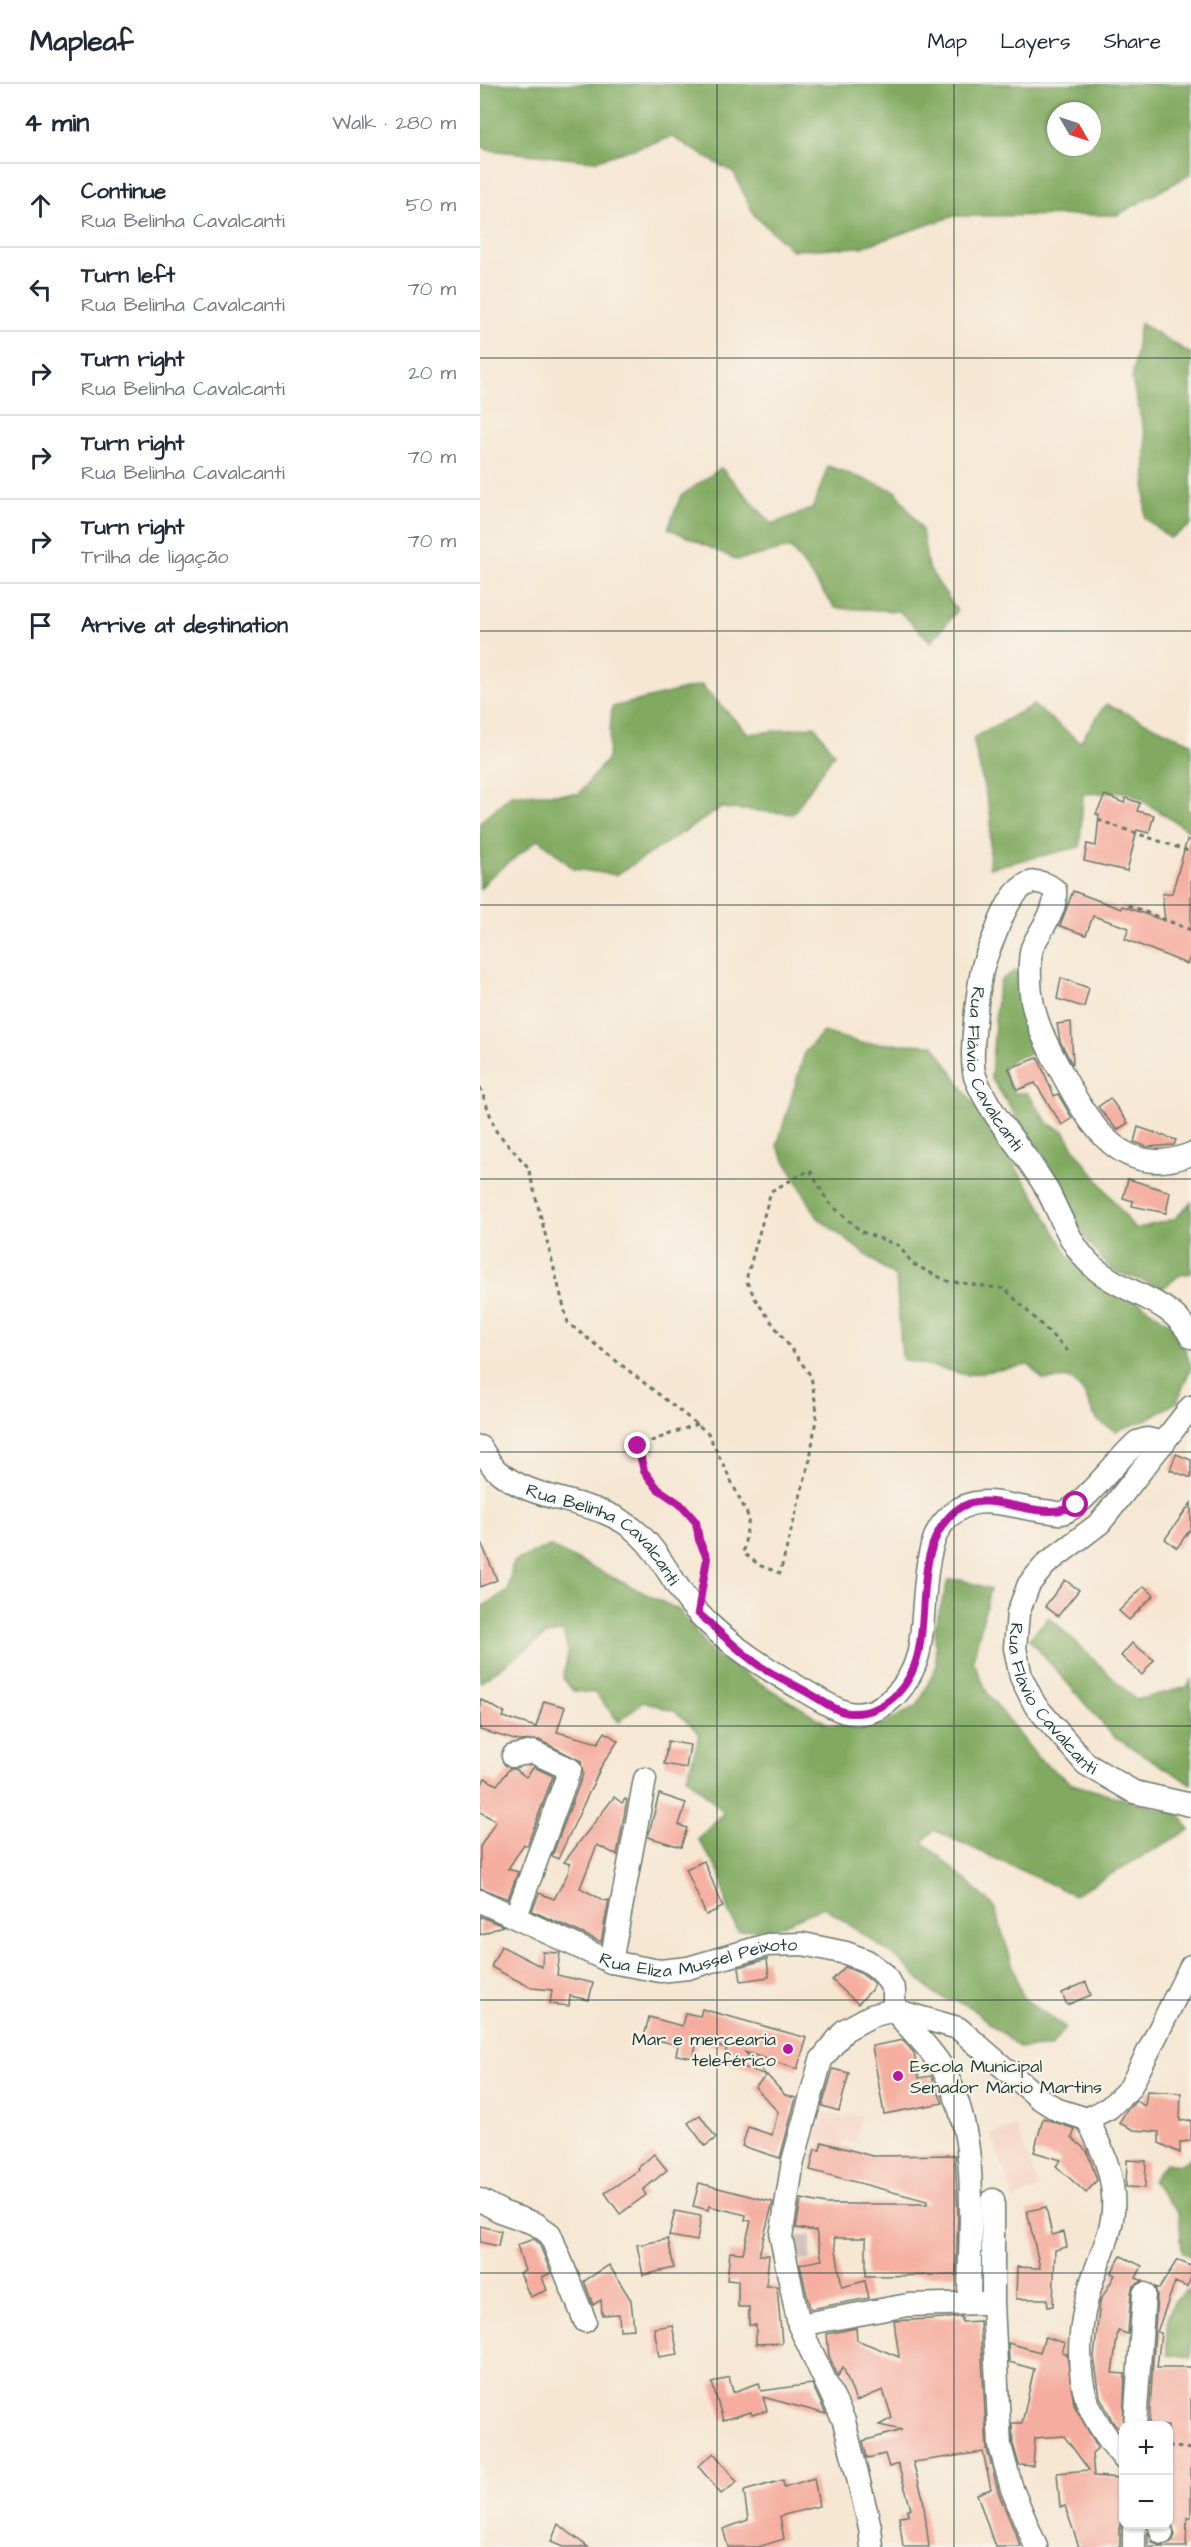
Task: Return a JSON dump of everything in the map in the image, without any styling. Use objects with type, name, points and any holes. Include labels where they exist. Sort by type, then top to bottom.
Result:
[{"type":"street","name":"Rua Flávio Cavalcanti","points":[[1191,1154],[1160,1162],[1133,1157],[1101,1137],[1084,1115],[1047,1045],[1032,1006],[1031,950],[1056,904],[1055,890],[1044,881],[1032,881],[1018,891],[1005,909],[982,970],[974,1048],[974,1077],[989,1107],[1036,1171],[1057,1207],[1077,1250],[1095,1269],[1116,1284],[1148,1297],[1174,1315],[1191,1337]]},
{"type":"street","name":"Rua Flávio Cavalcanti","points":[[1191,1407],[1100,1523],[1046,1564],[1029,1584],[1018,1613],[1015,1648],[1021,1677],[1035,1705],[1086,1764],[1134,1792],[1191,1805]]},
{"type":"street","name":"Rua Belinha Cavalcanti","points":[[480,1447],[495,1469],[529,1491],[607,1511],[628,1523],[651,1545],[665,1570],[698,1613],[760,1665],[847,1713],[877,1710],[903,1689],[918,1655],[929,1559],[942,1524],[957,1509],[983,1500],[1019,1508],[1062,1513],[1076,1505],[1137,1442],[1147,1439],[1164,1443]]},
{"type":"street","points":[[513,1756],[533,1752],[570,1769],[516,1916]]},
{"type":"street","points":[[611,1962],[645,1779]]},
{"type":"street","name":"Rua Eliza Mussel Peixoto","points":[[480,1901],[611,1962],[660,1971],[688,1968],[766,1945],[803,1944],[846,1953],[867,1960],[884,1974],[894,1990],[894,2010]]},
{"type":"street","points":[[872,2547],[870,2527],[844,2421],[799,2325],[781,2237],[794,2161],[821,2060],[845,2030],[871,2016],[894,2010],[958,2028],[1040,2098],[1058,2110],[1087,2119],[1109,2108],[1130,2088],[1191,1966]]},
{"type":"street","points":[[894,2010],[944,2071],[963,2125],[970,2167],[969,2303]]},
{"type":"street","points":[[1087,2119],[1107,2156],[1113,2194],[1112,2219],[1090,2287],[1081,2335],[1080,2364],[1088,2402],[1104,2433],[1119,2452]]},
{"type":"street","points":[[480,2200],[502,2212],[536,2224],[550,2234],[585,2321]]},
{"type":"street","points":[[993,2200],[993,2303],[1000,2446],[1012,2489],[1036,2547]]},
{"type":"street","points":[[1135,2421],[1144,2294]]},
{"type":"street","points":[[799,2325],[908,2305],[993,2303]]},
{"type":"street","points":[[1134,2529],[1134,2547]]},
{"type":"path","points":[[1098,820],[1191,852]]},
{"type":"path","points":[[1128,905],[1191,930]]},
{"type":"path","points":[[480,1088],[496,1131],[528,1167],[568,1323],[708,1432],[749,1518],[743,1553],[761,1566],[780,1572],[810,1459],[817,1412],[811,1376],[757,1302],[746,1280],[771,1191],[810,1170],[828,1202],[862,1232],[898,1245],[914,1264],[947,1281],[1005,1289],[1068,1351]]},
{"type":"path","points":[[697,1424],[638,1446],[644,1471],[658,1489],[680,1504],[696,1522],[699,1540],[707,1558],[698,1613]]},
{"type":"path","points":[[1173,2447],[1191,2449]]},
{"type":"shaded area","points":[[823,2112],[844,2117],[847,2114],[861,2116],[855,2143],[844,2141],[841,2147],[816,2140]]},
{"type":"shaded area","points":[[1016,2126],[1039,2188],[1015,2200],[991,2134]]},
{"type":"shaded area","points":[[796,2235],[811,2235],[811,2260],[796,2262]]},
{"type":"green space","points":[[480,84],[1191,84],[1191,174],[1117,215],[954,216],[862,247],[792,250],[754,215],[734,173],[672,137],[594,161],[488,150],[480,145]]},
{"type":"green space","points":[[1140,323],[1191,354],[1191,525],[1170,538],[1145,518],[1146,440],[1132,380]]},
{"type":"green space","points":[[828,466],[896,491],[922,530],[928,567],[957,611],[931,642],[899,611],[835,608],[791,548],[737,560],[668,528],[681,496],[721,468],[772,524],[813,508]]},
{"type":"green space","points":[[701,685],[749,734],[815,726],[834,754],[793,814],[721,808],[616,875],[574,869],[539,839],[489,878],[480,889],[480,822],[512,794],[579,794],[608,758],[612,707]]},
{"type":"green space","points":[[1106,704],[1191,743],[1191,791],[1187,808],[1191,812],[1191,832],[1129,792],[1083,794],[1080,847],[989,868],[991,818],[973,738],[1033,705],[1080,742]]},
{"type":"green space","points":[[1016,970],[1024,984],[1038,1052],[1015,1058],[1002,1068],[1013,1093],[1027,1093],[1049,1124],[1064,1131],[1076,1151],[1135,1229],[1174,1219],[1191,1202],[1191,1273],[1180,1275],[1163,1288],[1111,1270],[1086,1239],[1048,1164],[991,1078],[997,995],[1001,980]]},
{"type":"green space","points":[[823,1032],[861,1043],[934,1045],[1034,1195],[1070,1258],[1107,1291],[1134,1299],[1179,1330],[1191,1367],[1177,1402],[1146,1420],[1116,1431],[1103,1425],[1096,1418],[1083,1392],[1070,1378],[1043,1380],[1029,1365],[967,1375],[902,1359],[896,1278],[818,1218],[777,1146],[805,1052]]},
{"type":"green space","points":[[549,1546],[679,1610],[714,1655],[829,1725],[877,1727],[917,1706],[936,1667],[935,1627],[948,1580],[962,1580],[990,1589],[973,1660],[988,1694],[1038,1758],[1072,1784],[1180,1815],[1189,1830],[1074,1895],[934,1830],[923,1842],[994,1906],[1023,1998],[1065,2027],[1051,2047],[1020,2048],[967,2005],[935,1995],[901,1961],[824,1907],[776,1928],[738,1931],[727,1909],[721,1875],[698,1839],[724,1812],[687,1777],[700,1734],[676,1712],[643,1701],[619,1722],[595,1693],[573,1691],[563,1678],[568,1652],[563,1631],[545,1636],[480,1682],[480,1608],[508,1591],[513,1562]]},
{"type":"green space","points":[[1049,1617],[1136,1700],[1187,1687],[1191,1680],[1191,1784],[1114,1737],[1029,1639]]},
{"type":"green space","points":[[1191,2157],[1191,2257],[1182,2251],[1179,2214],[1152,2181],[1165,2163],[1181,2165]]},
{"type":"green space","points":[[1191,2289],[1191,2357],[1167,2354],[1168,2316],[1176,2300]]},
{"type":"building","points":[[1105,795],[1124,803],[1126,798],[1140,803],[1137,811],[1154,815],[1149,833],[1137,830],[1127,871],[1084,861],[1087,844],[1096,846],[1099,815],[1096,814]]},
{"type":"building","points":[[1187,840],[1191,840],[1191,955],[1187,964],[1125,939],[1129,928],[1093,916],[1086,935],[1060,926],[1073,891],[1121,909],[1122,906],[1165,921],[1162,894],[1172,893]]},
{"type":"building","points":[[1061,978],[1089,988],[1084,1007],[1057,999]]},
{"type":"building","points":[[1071,1022],[1073,1064],[1060,1041],[1057,1024]]},
{"type":"building","points":[[1038,1058],[1054,1096],[1058,1094],[1072,1118],[1062,1125],[1035,1083],[1017,1090],[1009,1068]]},
{"type":"building","points":[[1110,1098],[1128,1123],[1117,1130],[1098,1107]]},
{"type":"building","points":[[1138,1127],[1176,1140],[1174,1145],[1148,1147],[1134,1142]]},
{"type":"building","points":[[1128,1179],[1170,1192],[1166,1213],[1132,1206],[1133,1201],[1123,1198]]},
{"type":"building","points":[[1176,1454],[1191,1460],[1191,1478],[1170,1470]]},
{"type":"building","points":[[1191,1503],[1191,1528],[1177,1548],[1165,1539]]},
{"type":"building","points":[[480,1540],[497,1580],[480,1587]]},
{"type":"building","points":[[1065,1580],[1079,1590],[1058,1616],[1045,1606]]},
{"type":"building","points":[[1144,1586],[1154,1595],[1129,1620],[1119,1611]]},
{"type":"building","points":[[1132,1643],[1154,1660],[1142,1675],[1121,1656]]},
{"type":"building","points":[[480,1699],[505,1713],[503,1717],[536,1727],[544,1701],[565,1707],[557,1732],[598,1743],[605,1732],[618,1741],[602,1765],[558,1859],[552,1856],[583,1774],[581,1761],[539,1740],[519,1741],[480,1730]]},
{"type":"building","points":[[668,1741],[690,1745],[686,1768],[664,1764]]},
{"type":"building","points":[[534,1767],[553,1776],[527,1846],[524,1844],[508,1869],[518,1872],[508,1899],[480,1888],[480,1847],[496,1821],[480,1812],[480,1788],[485,1778],[497,1785],[509,1769],[515,1769],[526,1777]]},
{"type":"building","points":[[659,1794],[686,1803],[679,1825],[687,1828],[681,1847],[648,1837]]},
{"type":"building","points":[[614,1797],[622,1803],[625,1799],[627,1800],[617,1855],[597,1845],[580,1888],[605,1901],[609,1900],[601,1942],[532,1911],[539,1893],[554,1899],[568,1873],[570,1864],[564,1862]]},
{"type":"building","points":[[704,1861],[723,1907],[706,1915],[686,1869]]},
{"type":"building","points":[[480,1916],[503,1926],[480,1935]]},
{"type":"building","points":[[501,1946],[542,1967],[543,1952],[560,1953],[557,1975],[593,1983],[589,2000],[570,1996],[569,2006],[550,2004],[552,1990],[532,1988],[491,1967]]},
{"type":"building","points":[[767,1959],[769,1977],[741,1981],[739,1967]]},
{"type":"building","points":[[845,1967],[860,1973],[874,1983],[872,1989],[858,2004],[832,1980]]},
{"type":"building","points":[[1086,1982],[1091,1995],[1067,2005],[1062,1993]]},
{"type":"building","points":[[702,2009],[807,2038],[797,2069],[745,2052],[766,2075],[723,2060],[727,2048],[696,2042],[694,2058],[676,2055],[678,2045],[644,2037],[649,2017],[682,2026],[685,2013],[700,2016]]},
{"type":"building","name":"Escola Municipal Senador Mário Martins","points":[[903,2040],[914,2053],[919,2078],[931,2076],[943,2103],[884,2114],[872,2046]]},
{"type":"building","points":[[833,2069],[849,2073],[839,2111],[822,2106]]},
{"type":"building","points":[[767,2075],[785,2095],[796,2098],[780,2158],[742,2146],[748,2127],[772,2135],[778,2112],[755,2087]]},
{"type":"building","points":[[1147,2091],[1181,2093],[1180,2121],[1191,2120],[1191,2141],[1180,2142],[1180,2153],[1159,2143],[1159,2132],[1134,2130],[1119,2123],[1136,2101],[1145,2106]]},
{"type":"building","points":[[700,2115],[716,2138],[705,2146],[688,2123]]},
{"type":"building","points":[[1043,2118],[1075,2129],[1072,2138],[1087,2151],[1097,2180],[1086,2193],[1056,2166],[1061,2160],[1034,2152]]},
{"type":"building","points":[[822,2142],[872,2156],[955,2155],[958,2215],[956,2275],[866,2276],[866,2238],[834,2238],[842,2287],[865,2281],[869,2298],[810,2309],[800,2264],[822,2260],[816,2231],[796,2228],[801,2199],[826,2204],[927,2204],[927,2201],[810,2170],[815,2149],[820,2150]]},
{"type":"building","points":[[654,2154],[667,2170],[643,2190],[646,2195],[620,2214],[605,2193],[639,2170],[638,2168]]},
{"type":"building","points":[[1127,2160],[1146,2161],[1145,2188],[1126,2187]]},
{"type":"building","points":[[699,2183],[773,2202],[759,2255],[769,2255],[766,2286],[777,2286],[782,2343],[756,2344],[756,2325],[749,2325],[749,2307],[738,2307],[738,2281],[727,2280],[730,2252],[743,2253],[751,2221],[745,2220],[746,2215],[709,2206],[708,2210],[693,2206]]},
{"type":"building","points":[[1046,2207],[1052,2235],[1064,2232],[1067,2247],[1055,2250],[1053,2306],[1048,2307],[1047,2299],[1016,2299],[1017,2267],[1040,2268],[1027,2211]]},
{"type":"building","points":[[675,2211],[701,2216],[697,2241],[669,2236]]},
{"type":"building","points":[[480,2226],[501,2231],[498,2246],[480,2242]]},
{"type":"building","points":[[534,2239],[539,2243],[551,2273],[542,2277],[547,2290],[530,2297],[520,2273],[525,2271],[517,2245]]},
{"type":"building","points":[[668,2239],[674,2268],[643,2275],[637,2245]]},
{"type":"building","points":[[1121,2256],[1142,2266],[1136,2278],[1143,2281],[1133,2286],[1131,2293],[1128,2334],[1118,2331],[1112,2373],[1125,2374],[1123,2421],[1119,2421],[1119,2428],[1114,2424],[1100,2397],[1094,2357],[1100,2301],[1115,2275],[1111,2273]]},
{"type":"building","points":[[1177,2260],[1191,2266],[1191,2277],[1187,2287],[1175,2282],[1157,2332],[1161,2333],[1157,2367],[1191,2367],[1191,2517],[1187,2517],[1186,2547],[1148,2547],[1148,2532],[1153,2543],[1160,2546],[1172,2542],[1175,2535],[1173,2529],[1173,2421],[1149,2421],[1157,2295],[1155,2287],[1159,2289]]},
{"type":"building","points":[[609,2265],[631,2300],[634,2329],[620,2330],[619,2314],[602,2315],[601,2300],[593,2305],[584,2281]]},
{"type":"building","points":[[962,2317],[962,2322],[980,2321],[987,2449],[999,2494],[1021,2547],[995,2547],[977,2494],[991,2489],[983,2452],[913,2462],[923,2498],[929,2547],[903,2547],[899,2516],[908,2515],[907,2510],[911,2509],[898,2464],[889,2467],[885,2454],[867,2458],[863,2441],[902,2430],[879,2425],[892,2418],[883,2390],[856,2401],[843,2367],[838,2376],[829,2356],[827,2334],[856,2328],[857,2340],[899,2357],[894,2321]]},
{"type":"building","points":[[672,2325],[678,2354],[659,2357],[654,2328]]},
{"type":"building","points":[[1045,2337],[1065,2343],[1062,2352],[1067,2354],[1074,2405],[1098,2448],[1092,2453],[1094,2476],[1119,2478],[1120,2547],[1079,2547],[1065,2506],[1060,2507],[1057,2473],[1089,2470],[1064,2436],[1035,2438],[1033,2466],[1019,2465],[1013,2444],[1012,2423],[1022,2423],[1034,2369],[1009,2362],[1008,2343],[1040,2352]]},
{"type":"building","points":[[729,2377],[733,2392],[759,2383],[761,2391],[812,2384],[826,2414],[763,2397],[767,2411],[752,2415],[751,2412],[723,2420],[712,2383]]},
{"type":"building","points":[[714,2453],[737,2482],[721,2494],[698,2466]]},
{"type":"building","points":[[814,2478],[819,2506],[780,2516],[784,2539],[758,2547],[728,2547],[723,2529],[748,2520],[744,2491],[783,2480],[784,2487]]},
{"type":"building","points":[[558,2524],[588,2547],[563,2547],[551,2542]]},
{"type":"place","name":"Mar e mercearia teleférico","points":[[788,2049]]},
{"type":"place","name":"Escola Municipal Senador Mário Martins","points":[[898,2076]]},
{"type":"route","points":[[638,1446],[644,1471],[658,1489],[680,1504],[696,1522],[699,1540],[707,1558],[698,1613],[760,1665],[847,1713],[877,1710],[903,1689],[918,1655],[929,1559],[942,1524],[957,1509],[983,1500],[1019,1508],[1062,1513],[1076,1505]]}]
